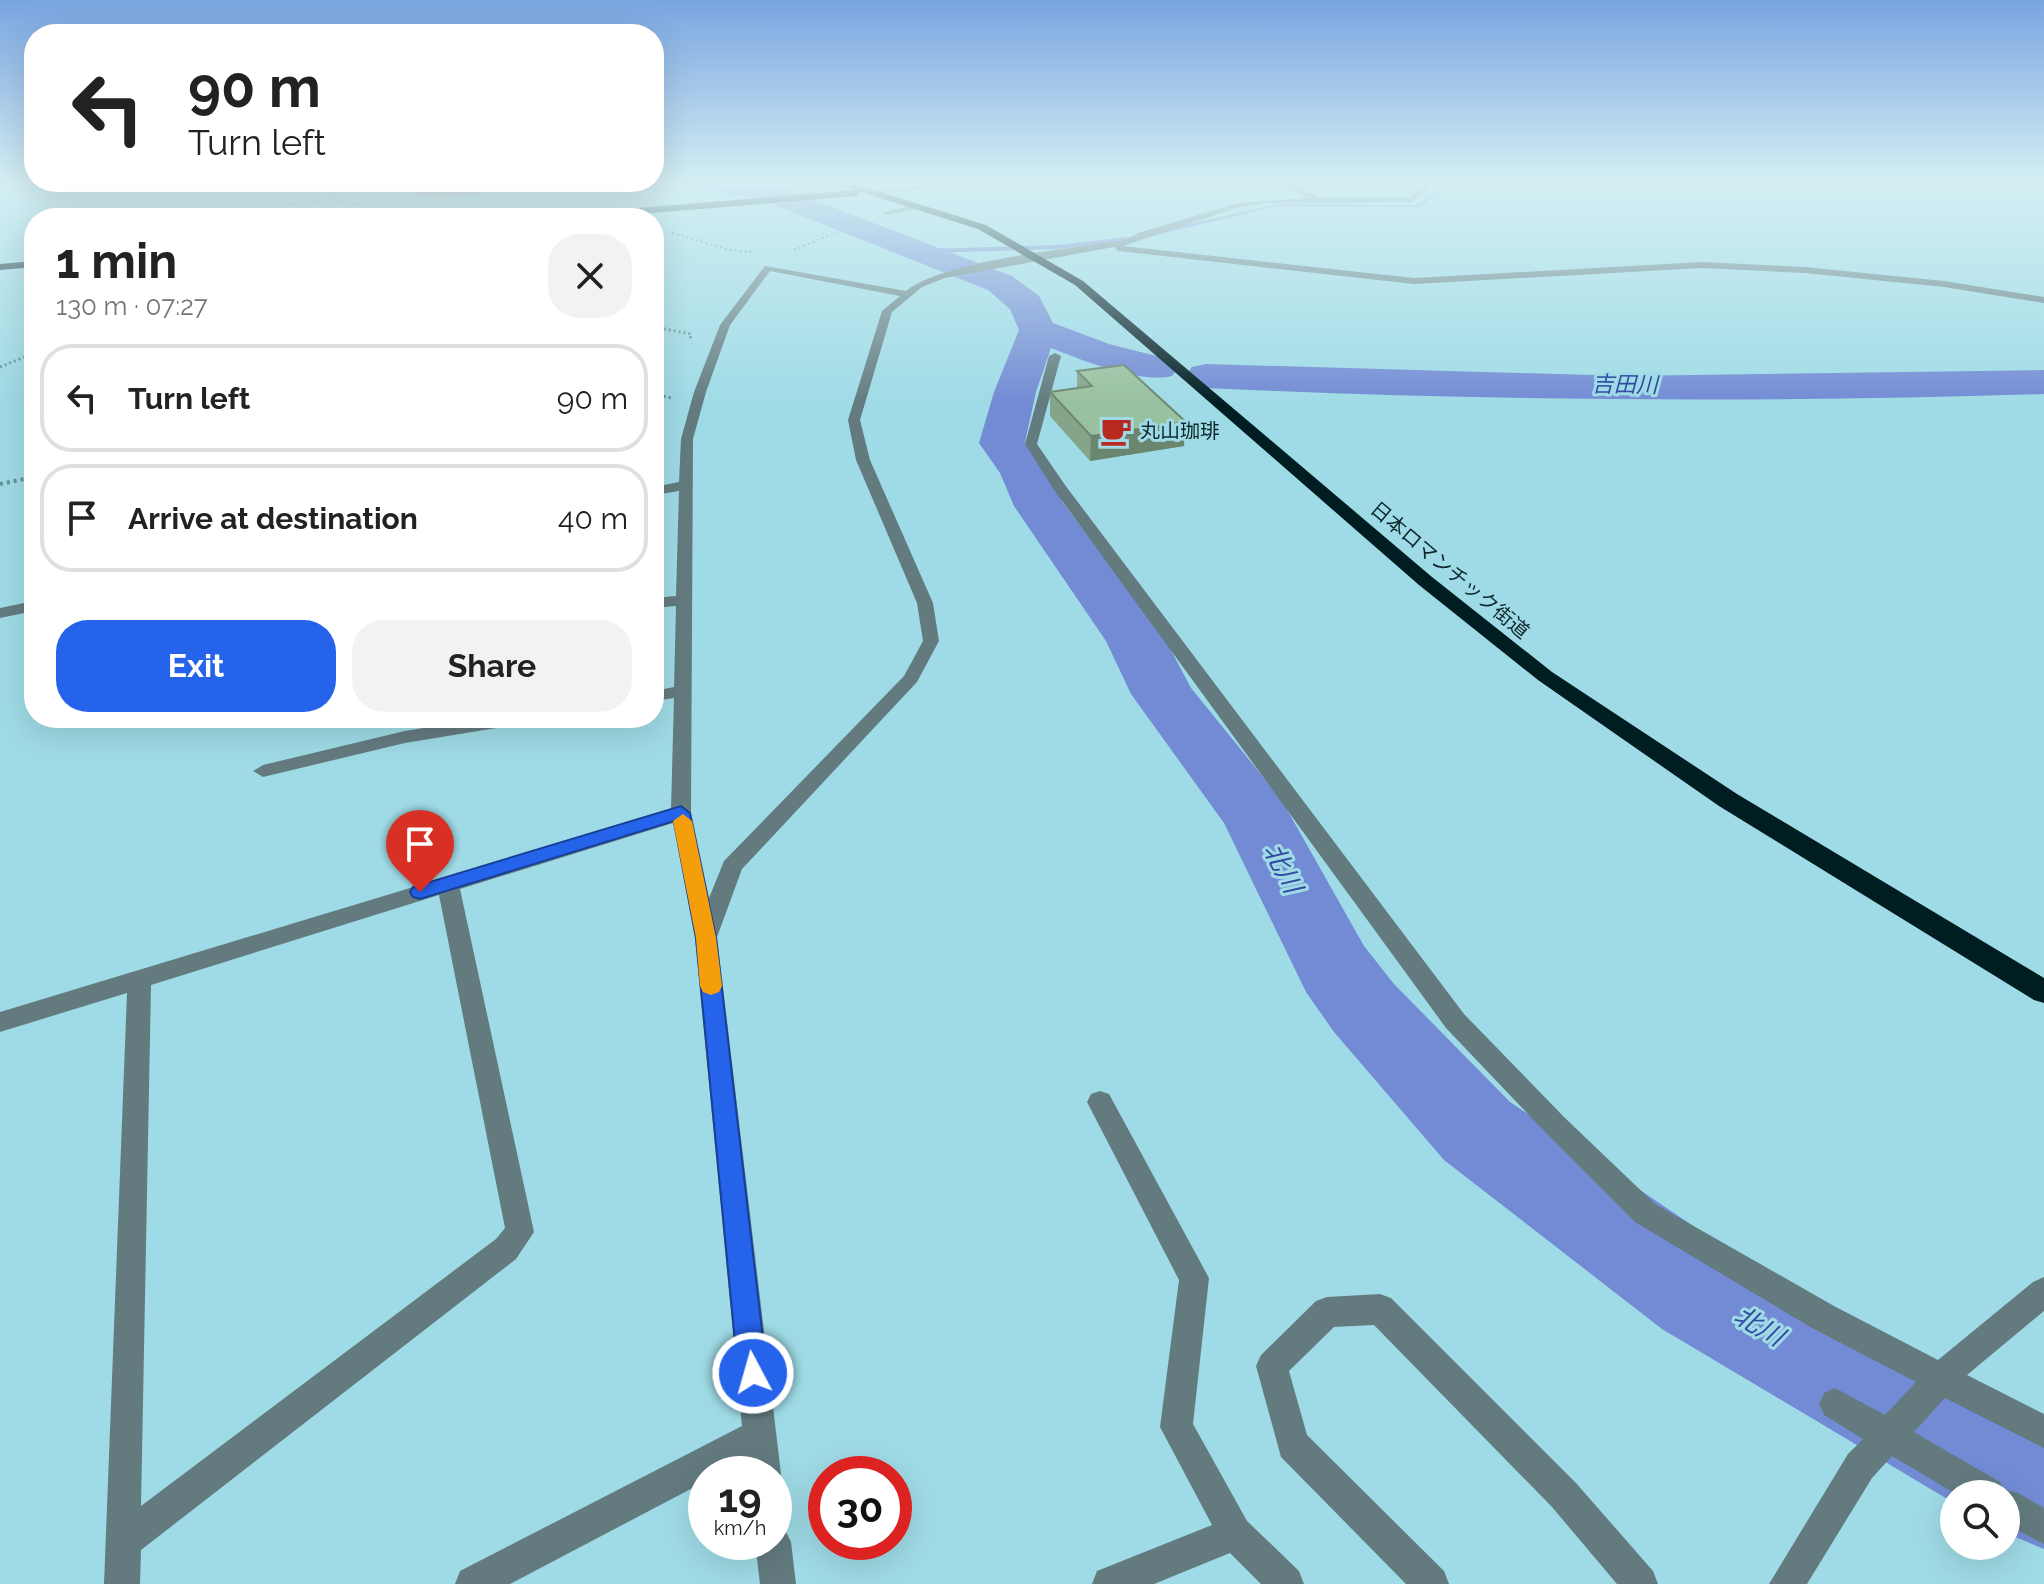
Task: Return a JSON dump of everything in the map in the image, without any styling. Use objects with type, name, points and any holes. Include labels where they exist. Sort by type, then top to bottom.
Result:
[{"type":"highway","name":"日本ロマンチック街道","points":[[1037,257],[1107,306],[1461,611],[1546,676],[1765,822],[2044,992]]},
{"type":"highway","points":[[0,267],[24,265]]},
{"type":"street","points":[[706,938],[732,866],[911,678],[931,641],[925,603],[863,460],[854,420],[887,311],[907,294],[942,276],[1044,256]]},
{"type":"street","points":[[1202,256],[1414,281],[1702,265],[1805,270],[1944,284],[2044,300]]},
{"type":"street","points":[[762,1456],[706,938],[681,813],[687,439],[700,392],[725,325],[768,268],[907,294]]},
{"type":"street","points":[[1055,356],[1031,444],[1059,487],[1455,1021],[1645,1213],[1823,1317],[2044,1432]]},
{"type":"street","points":[[664,489],[687,485]]},
{"type":"street","points":[[664,602],[685,600]]},
{"type":"street","points":[[0,613],[24,608]]},
{"type":"street","points":[[664,694],[684,691]]},
{"type":"street","points":[[263,771],[405,737],[459,728]]},
{"type":"street","points":[[0,1022],[681,813]]},
{"type":"street","points":[[123,1542],[506,1249],[520,1232],[448,884]]},
{"type":"street","points":[[122,1584],[139,979]]},
{"type":"street","points":[[1100,1102],[1194,1278],[1176,1427],[1235,1533],[1286,1584]]},
{"type":"street","points":[[1787,1584],[1860,1466],[1959,1360],[2044,1292]]},
{"type":"street","points":[[1431,1584],[1293,1445],[1272,1366],[1327,1312],[1380,1309],[1564,1495],[1640,1584]]},
{"type":"street","points":[[1835,1404],[1964,1480]]},
{"type":"street","points":[[473,1584],[760,1435]]},
{"type":"street","points":[[2020,1513],[2044,1527]]},
{"type":"street","points":[[1110,1584],[1235,1533]]},
{"type":"street","points":[[775,1560],[778,1584]]},
{"type":"path","points":[[768,268],[783,256]]},
{"type":"path","points":[[664,329],[691,334],[688,383],[700,392]]},
{"type":"path","points":[[0,367],[24,357]]},
{"type":"path","points":[[0,484],[24,479]]},
{"type":"building","points":[[1124,365],[1186,422],[1091,436],[1050,392],[1092,386],[1077,371]]},
{"type":"waterway","name":"北川","points":[[931,256],[1000,283],[1026,304],[1038,330]]},
{"type":"waterway","name":"吉田川","points":[[1038,330],[1095,352],[1158,368]]},
{"type":"waterway","name":"北川","points":[[1038,330],[1015,392],[1002,443],[1024,473],[1039,506],[1136,641],[1163,694],[1256,816],[1335,969],[1364,1008],[1477,1131],[1699,1292],[2044,1489]]},
{"type":"waterway","name":"吉田川","points":[[1206,376],[1625,388],[2044,382]]},
{"type":"slow traffic","points":[[683,821],[706,938],[711,986]]},
{"type":"place","name":"丸山珈琲","points":[[1116,431]]},
{"type":"route","points":[[420,892],[681,813],[706,938],[753,1373]]}]
